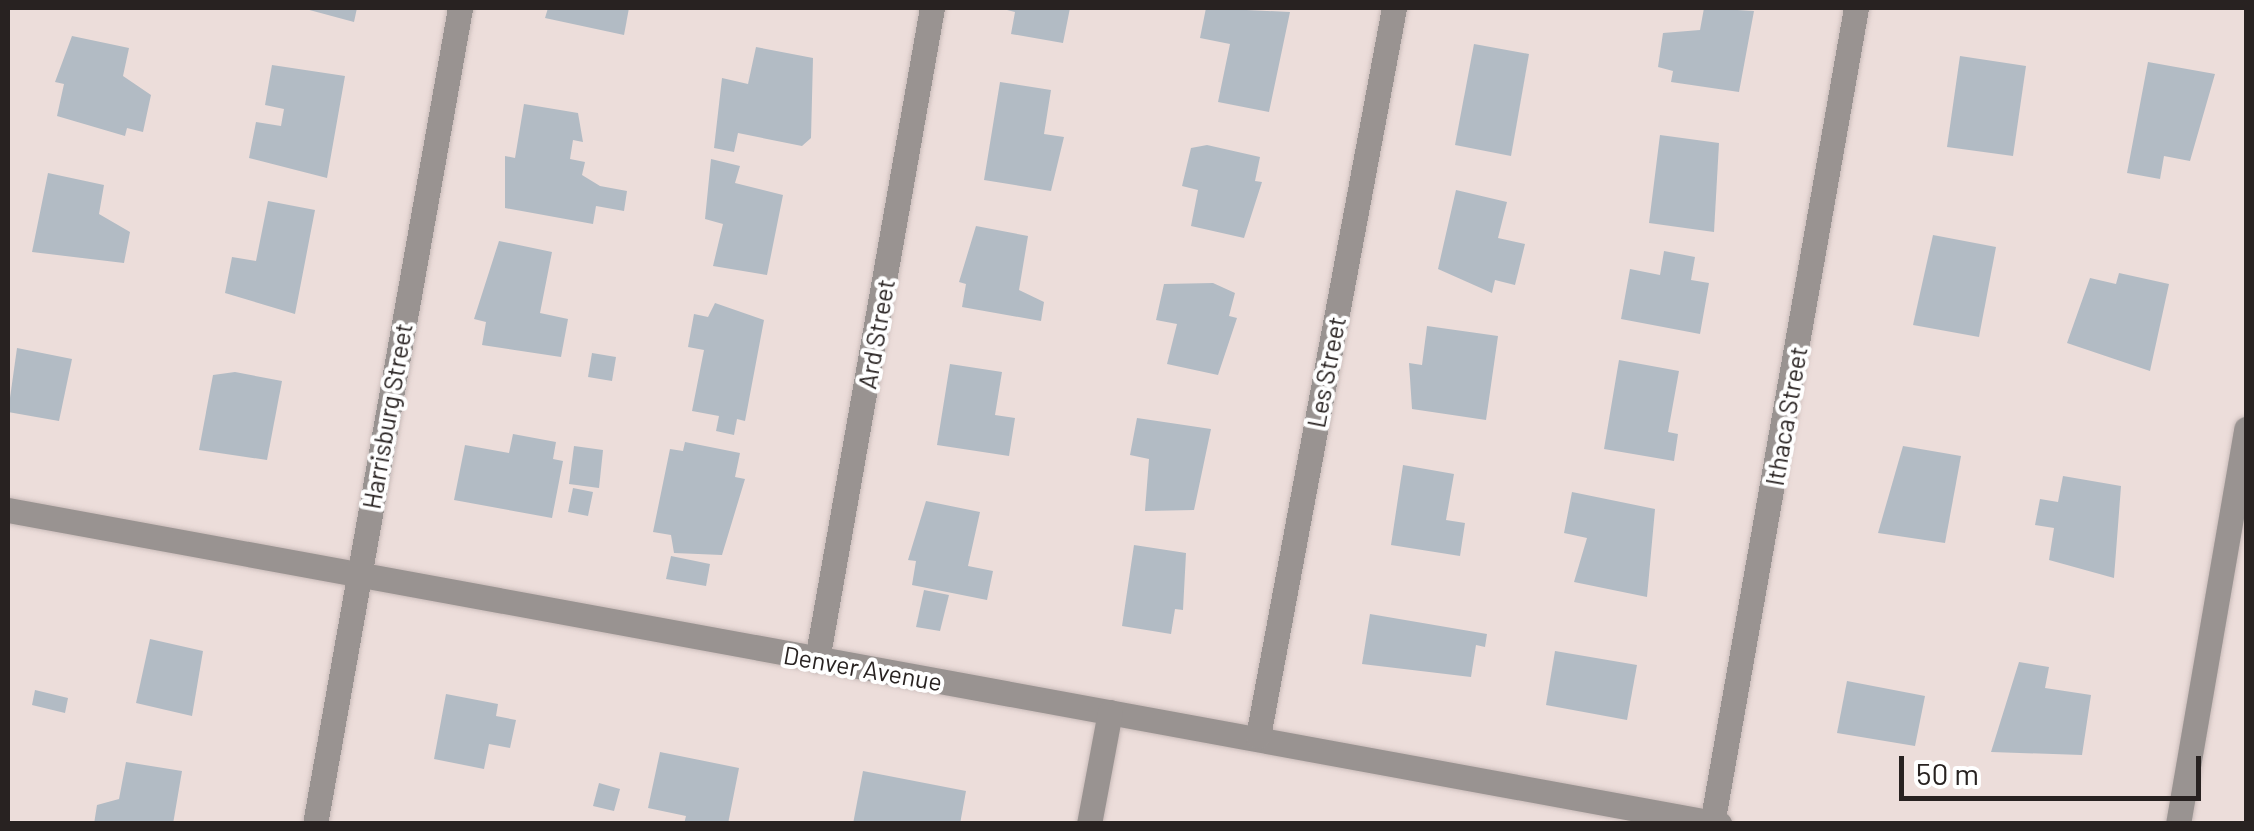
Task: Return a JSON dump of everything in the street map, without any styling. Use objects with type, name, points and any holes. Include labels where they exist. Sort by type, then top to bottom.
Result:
[{"type":"street","name":"Harrisburg Street","points":[[315,824],[460,8]]},
{"type":"street","name":"Ard Street","points":[[817,660],[932,8]]},
{"type":"street","name":"Les Street","points":[[1258,736],[1394,8]]},
{"type":"street","name":"Ithaca Street","points":[[1715,823],[1856,8]]},
{"type":"street","points":[[2178,824],[2246,428]]},
{"type":"street","name":"Denver Avenue","points":[[8,510],[817,660],[1258,736],[1715,823]]},
{"type":"street","points":[[1089,824],[1110,712]]},
{"type":"building","points":[[302,8],[357,8],[354,22]]},
{"type":"building","points":[[548,8],[629,8],[624,35],[545,18]]},
{"type":"building","points":[[1070,8],[1063,43],[1011,34],[1015,12],[1003,9]]},
{"type":"building","points":[[1206,8],[1290,12],[1269,112],[1218,102],[1230,44],[1200,38]]},
{"type":"building","points":[[1704,8],[1754,11],[1739,92],[1671,82],[1673,71],[1658,67],[1663,33],[1700,30]]},
{"type":"building","points":[[72,36],[129,48],[123,76],[151,95],[143,132],[127,128],[125,136],[57,116],[64,84],[55,82]]},
{"type":"building","points":[[1474,44],[1529,54],[1511,156],[1455,145]]},
{"type":"building","points":[[756,47],[813,58],[811,138],[802,146],[738,133],[734,152],[714,148],[722,78],[748,84]]},
{"type":"building","points":[[1960,56],[2026,66],[2013,156],[1947,147]]},
{"type":"building","points":[[2148,62],[2215,74],[2190,161],[2164,156],[2160,179],[2127,173]]},
{"type":"building","points":[[272,65],[345,76],[327,178],[249,158],[256,122],[281,126],[284,109],[265,105]]},
{"type":"building","points":[[1000,82],[1051,90],[1044,134],[1064,137],[1051,191],[984,180]]},
{"type":"building","points":[[524,104],[578,113],[583,142],[573,140],[570,159],[585,162],[582,175],[600,186],[627,191],[624,211],[596,206],[593,224],[505,208],[505,156],[515,158]]},
{"type":"building","points":[[1660,135],[1719,143],[1714,232],[1649,223]]},
{"type":"building","points":[[1207,145],[1260,157],[1255,181],[1262,182],[1244,238],[1191,226],[1198,190],[1182,186],[1191,148]]},
{"type":"building","points":[[711,159],[740,166],[735,183],[783,195],[767,275],[713,266],[723,224],[705,219]]},
{"type":"building","points":[[48,173],[104,185],[99,214],[130,232],[124,263],[32,252]]},
{"type":"building","points":[[1456,190],[1507,202],[1498,238],[1525,244],[1515,285],[1495,280],[1492,293],[1438,269]]},
{"type":"building","points":[[268,201],[315,210],[295,314],[225,293],[232,257],[256,261]]},
{"type":"building","points":[[976,226],[1028,236],[1019,290],[1044,302],[1041,321],[962,307],[966,284],[959,282]]},
{"type":"building","points":[[1933,235],[1996,247],[1979,337],[1913,325]]},
{"type":"building","points":[[499,241],[552,252],[540,313],[568,319],[561,357],[482,345],[486,322],[474,319]]},
{"type":"building","points":[[1664,251],[1695,257],[1691,280],[1709,283],[1700,334],[1621,319],[1630,269],[1660,275]]},
{"type":"building","points":[[2119,273],[2169,284],[2150,371],[2067,343],[2090,278],[2116,284]]},
{"type":"building","points":[[1213,283],[1235,293],[1229,316],[1237,318],[1218,375],[1167,364],[1177,324],[1156,320],[1164,284]]},
{"type":"building","points":[[715,303],[764,320],[745,421],[737,419],[734,435],[716,431],[719,416],[692,411],[704,350],[688,347],[694,314],[708,317]]},
{"type":"building","points":[[1427,326],[1498,336],[1486,420],[1412,409],[1409,363],[1422,365]]},
{"type":"building","points":[[17,348],[72,359],[59,421],[8,412]]},
{"type":"building","points":[[592,353],[616,357],[612,381],[588,377]]},
{"type":"building","points":[[1619,360],[1679,371],[1668,432],[1678,434],[1674,461],[1604,449]]},
{"type":"building","points":[[950,364],[1002,372],[995,415],[1015,418],[1009,456],[937,445]]},
{"type":"building","points":[[235,372],[282,381],[267,460],[199,450],[213,375]]},
{"type":"building","points":[[1137,418],[1211,429],[1194,510],[1145,511],[1149,459],[1130,455]]},
{"type":"building","points":[[513,434],[556,442],[553,459],[563,461],[552,518],[454,500],[465,445],[509,453]]},
{"type":"building","points":[[685,442],[740,453],[735,477],[745,479],[722,555],[674,553],[671,535],[653,532],[670,449],[683,451]]},
{"type":"building","points":[[574,446],[603,450],[599,488],[569,484]]},
{"type":"building","points":[[1903,446],[1961,456],[1945,543],[1878,533]]},
{"type":"building","points":[[1403,465],[1454,474],[1446,520],[1465,523],[1460,556],[1391,545]]},
{"type":"building","points":[[2063,476],[2121,486],[2114,578],[2049,560],[2054,528],[2035,525],[2040,499],[2058,502]]},
{"type":"building","points":[[573,488],[593,492],[588,516],[568,512]]},
{"type":"building","points":[[1572,492],[1655,509],[1647,597],[1574,582],[1587,538],[1564,533]]},
{"type":"building","points":[[926,501],[980,512],[968,566],[993,571],[987,600],[912,585],[916,561],[908,560]]},
{"type":"building","points":[[1134,545],[1186,553],[1183,610],[1175,609],[1171,634],[1122,626]]},
{"type":"building","points":[[671,556],[710,564],[706,586],[666,579]]},
{"type":"building","points":[[924,590],[949,595],[940,631],[916,627]]},
{"type":"building","points":[[1370,614],[1487,634],[1485,647],[1476,645],[1471,677],[1362,664]]},
{"type":"building","points":[[150,639],[203,651],[192,716],[136,703]]},
{"type":"building","points":[[1555,651],[1637,665],[1627,720],[1546,705]]},
{"type":"building","points":[[2019,662],[2049,667],[2045,688],[2091,695],[2082,755],[1991,752]]},
{"type":"building","points":[[1847,681],[1925,696],[1915,746],[1837,733]]},
{"type":"building","points":[[35,690],[68,698],[65,713],[32,705]]},
{"type":"building","points":[[446,694],[498,704],[496,716],[516,720],[510,748],[489,744],[484,769],[434,759]]},
{"type":"building","points":[[660,752],[739,768],[728,824],[684,824],[686,816],[648,808]]},
{"type":"building","points":[[126,762],[182,771],[173,824],[94,824],[97,805],[119,799]]},
{"type":"building","points":[[863,771],[966,791],[960,824],[853,824]]},
{"type":"building","points":[[599,783],[620,789],[614,811],[593,806]]}]
